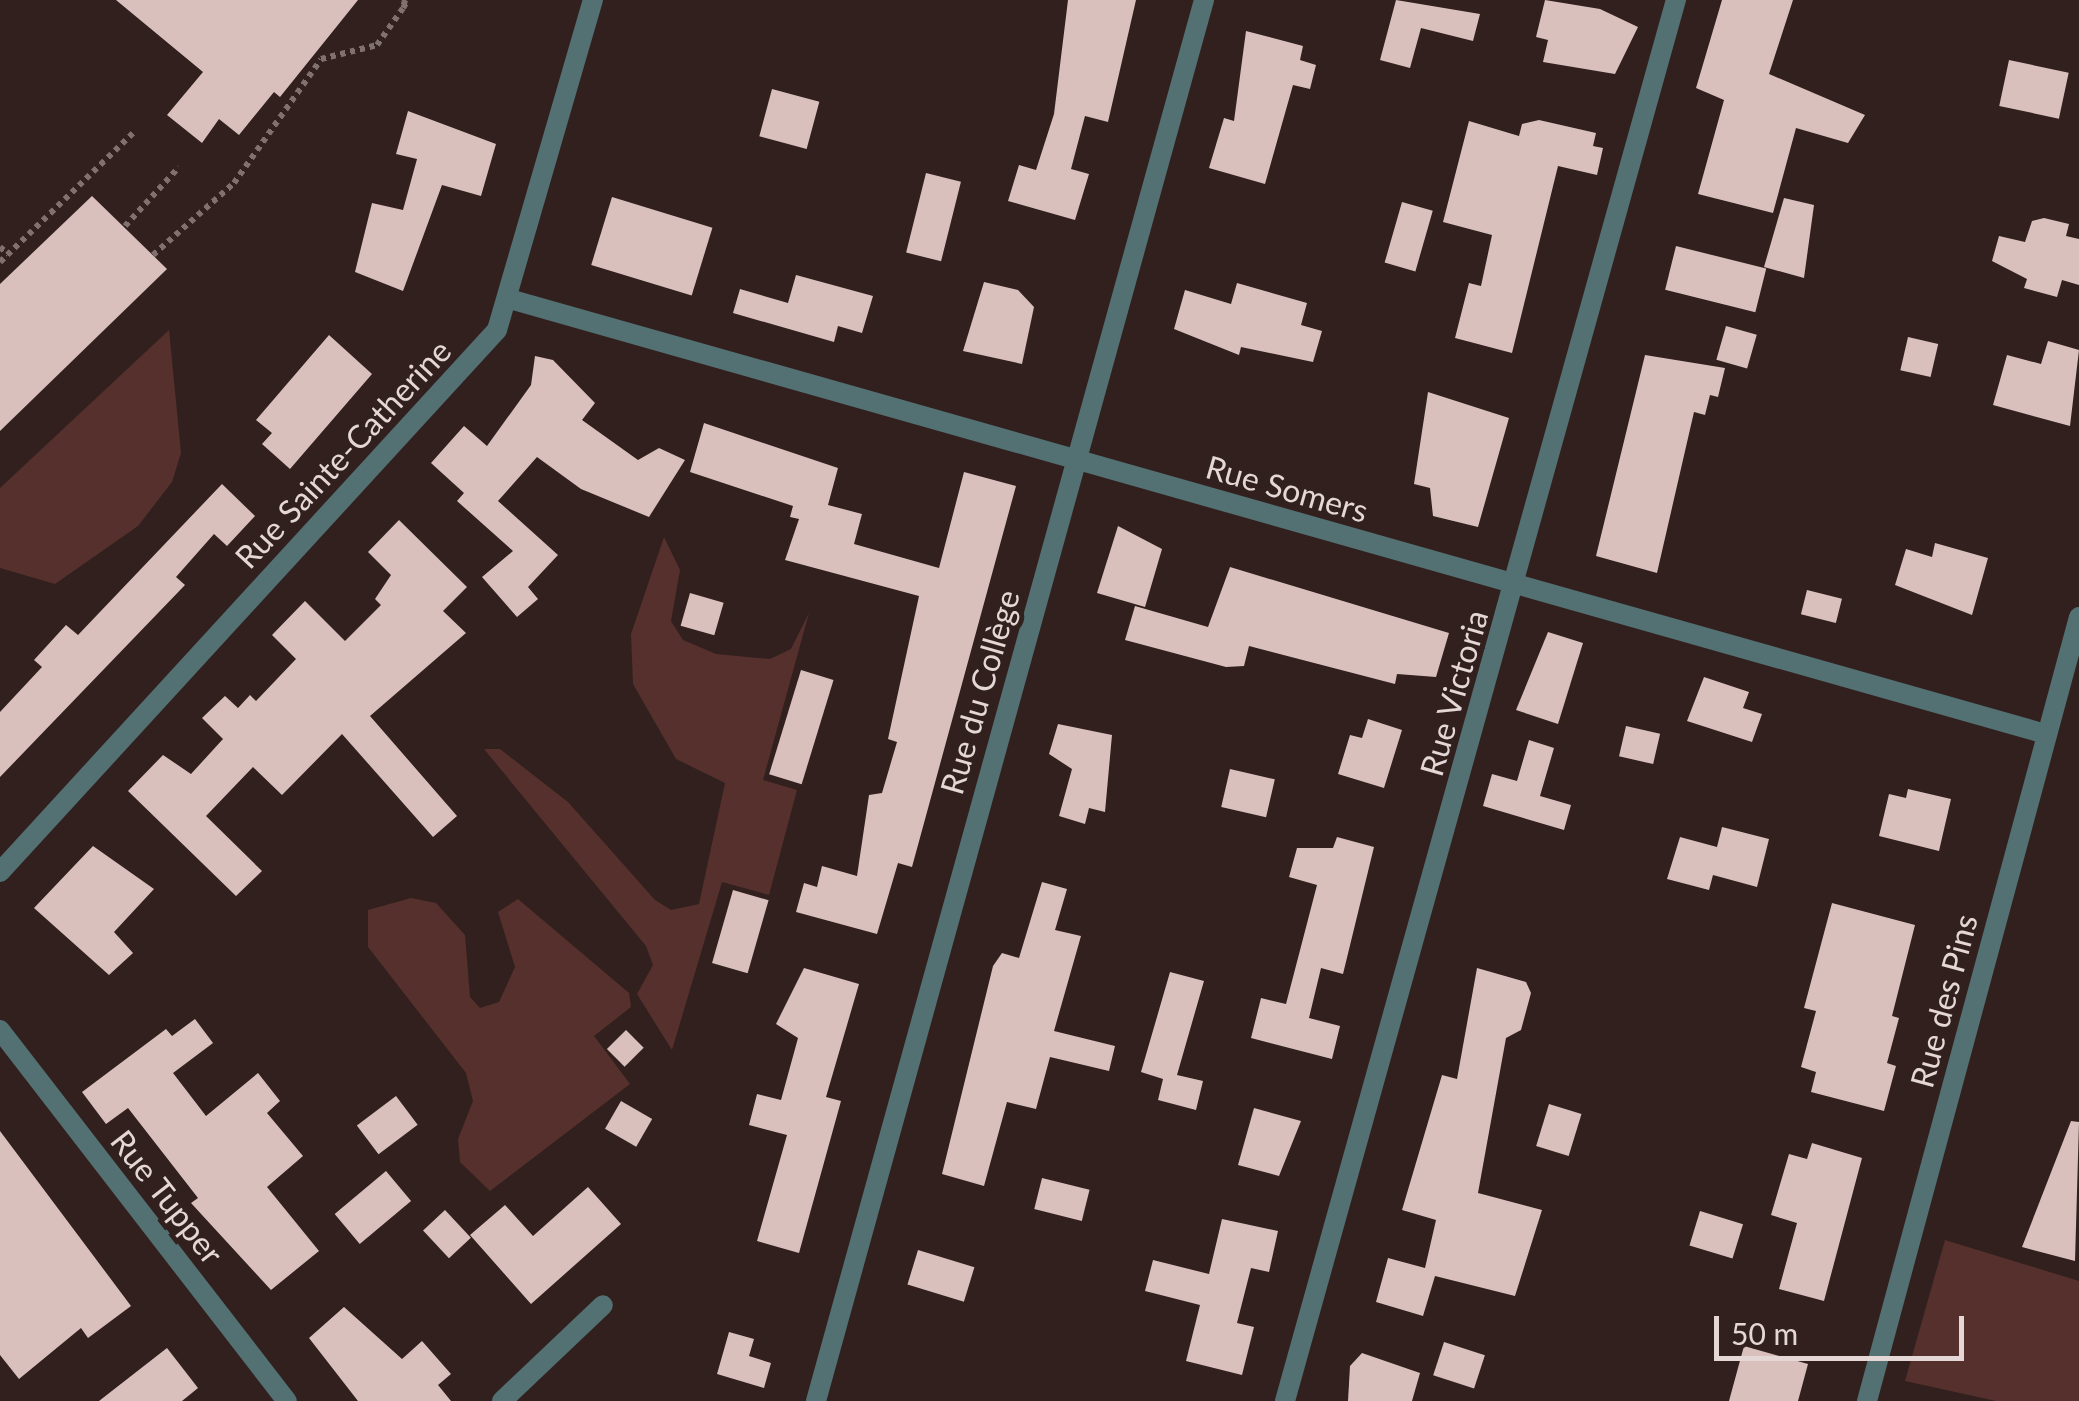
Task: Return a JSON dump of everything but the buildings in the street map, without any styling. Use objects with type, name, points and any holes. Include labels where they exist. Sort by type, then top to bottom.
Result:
[{"type":"street","name":"Rue Sainte-Catherine","points":[[0,872],[491,338],[513,300],[593,0]]},
{"type":"street","name":"Rue du Collège","points":[[816,1401],[1204,0]]},
{"type":"street","name":"Rue Victoria","points":[[1284,1401],[1516,584],[1676,0]]},
{"type":"street","name":"Rue Somers","points":[[513,300],[2046,734]]},
{"type":"street","name":"Rue des Pins","points":[[1867,1401],[2079,617]]},
{"type":"street","name":"Rue Tupper","points":[[0,1030],[287,1401]]},
{"type":"street","points":[[502,1401],[603,1305]]},
{"type":"path","points":[[154,255],[234,183],[321,59],[377,45],[406,3]]},
{"type":"path","points":[[0,262],[135,131]]},
{"type":"path","points":[[125,226],[179,167]]},
{"type":"path","points":[[0,247],[8,254]]},
{"type":"shaded area","points":[[169,330],[181,453],[172,482],[138,526],[55,584],[0,568],[0,488]]},
{"type":"shaded area","points":[[664,537],[680,570],[671,621],[683,640],[716,654],[770,659],[791,649],[809,613],[763,780],[797,790],[769,895],[722,882],[672,1050],[637,994],[653,965],[646,946],[484,749],[500,749],[568,802],[655,900],[671,910],[699,904],[725,783],[676,759],[633,684],[631,634]]},
{"type":"shaded area","points":[[411,898],[436,903],[465,935],[470,997],[480,1008],[499,1002],[515,967],[498,912],[518,899],[629,993],[631,1007],[594,1036],[630,1084],[490,1191],[460,1162],[458,1139],[473,1101],[466,1073],[368,947],[368,910]]},
{"type":"shaded area","points":[[1945,1240],[2079,1281],[2079,1401],[1996,1401],[1905,1381]]}]
